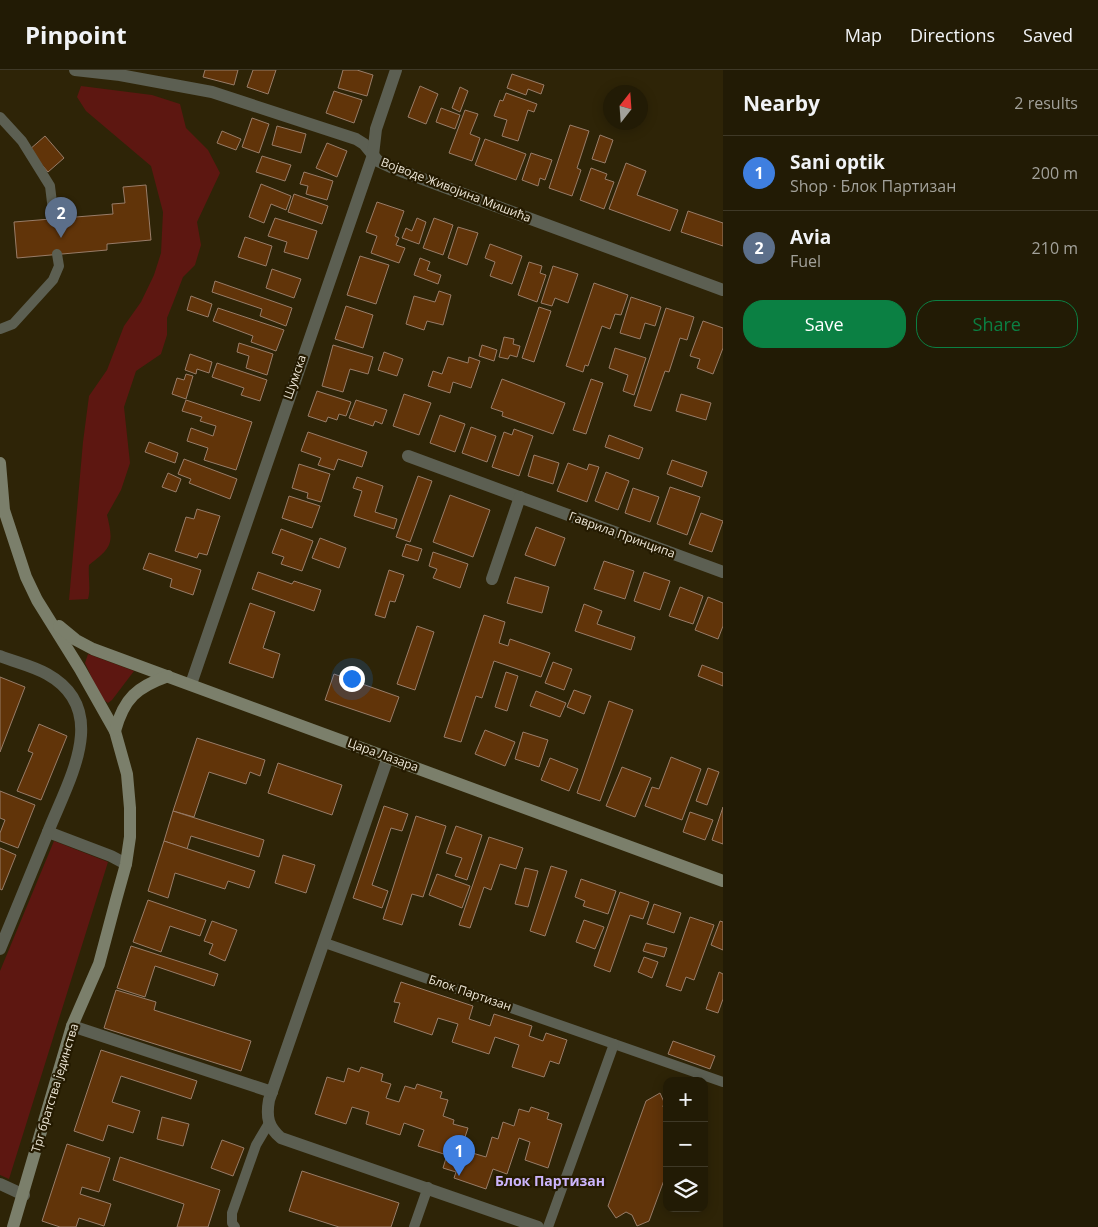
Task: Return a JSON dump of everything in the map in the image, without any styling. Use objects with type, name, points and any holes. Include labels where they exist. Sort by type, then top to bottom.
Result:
[{"type":"main road","points":[[0,467],[4,510],[14,546],[33,592],[50,618]]},
{"type":"main road","name":"Цара Лазара","points":[[50,618],[76,640],[94,649],[723,881]]},
{"type":"main road","name":"Трг братства јединства","points":[[14,1227],[72,1026],[98,964],[126,864],[130,837],[127,774],[115,731],[50,618]]},
{"type":"main road","points":[[115,731],[119,716],[135,692],[148,683],[168,676]]},
{"type":"street","name":"Војводе Живојина Мишића","points":[[75,70],[120,75],[212,92],[356,139],[364,144],[378,161],[399,170],[723,290]]},
{"type":"street","name":"Шумска","points":[[191,684],[373,155],[376,129],[396,70]]},
{"type":"street","name":"Гаврила Принципа","points":[[408,456],[723,572]]},
{"type":"street","points":[[492,579],[520,497]]},
{"type":"street","points":[[0,656],[47,674],[67,689],[79,708],[83,728],[80,744],[48,832],[0,949]]},
{"type":"street","points":[[388,756],[272,1092],[267,1113],[269,1123],[272,1131],[281,1138],[428,1187],[538,1227]]},
{"type":"street","points":[[48,832],[112,856],[126,864]]},
{"type":"street","points":[[72,1026],[272,1092]]},
{"type":"street","points":[[0,1184],[24,1195]]},
{"type":"lane","points":[[0,117],[22,141],[50,186],[54,219]]},
{"type":"lane","points":[[0,329],[13,324],[53,280],[59,266],[57,254]]},
{"type":"lane","name":"Блок Партизан","points":[[325,943],[723,1082]]},
{"type":"lane","points":[[548,1227],[614,1044]]},
{"type":"lane","points":[[235,1227],[232,1213],[256,1145],[269,1123]]},
{"type":"lane","points":[[414,1227],[428,1187]]},
{"type":"shaded area","points":[[81,86],[152,95],[180,104],[186,128],[208,150],[220,173],[197,222],[201,245],[195,265],[183,277],[167,318],[167,335],[161,354],[136,371],[124,407],[130,463],[121,490],[107,515],[110,533],[109,544],[107,549],[89,565],[88,599],[69,600],[89,396],[107,370],[124,326],[141,302],[154,275],[161,253],[163,212],[151,166],[86,111],[77,97]]},
{"type":"shaded area","points":[[88,654],[134,671],[108,703],[101,698],[85,663]]},
{"type":"shaded area","points":[[54,841],[108,862],[9,1179],[0,1175],[0,971]]},
{"type":"building","points":[[205,70],[238,70],[234,85],[203,77]]},
{"type":"building","points":[[253,70],[276,70],[268,94],[247,87]]},
{"type":"building","points":[[343,70],[357,70],[373,75],[367,96],[338,88]]},
{"type":"building","points":[[512,74],[544,85],[541,94],[528,89],[526,95],[507,88]]},
{"type":"building","points":[[420,86],[438,94],[426,124],[408,117]]},
{"type":"building","points":[[460,87],[468,91],[460,112],[452,108]]},
{"type":"building","points":[[334,91],[362,100],[354,123],[326,113]]},
{"type":"building","points":[[506,93],[537,104],[534,112],[528,110],[518,141],[502,136],[507,120],[494,116],[500,100],[503,101]]},
{"type":"building","points":[[441,108],[460,115],[455,129],[436,122]]},
{"type":"building","points":[[465,110],[478,114],[470,134],[480,138],[472,161],[449,153]]},
{"type":"building","points":[[252,118],[269,124],[259,153],[242,147]]},
{"type":"building","points":[[570,125],[589,131],[577,168],[581,170],[572,196],[549,188]]},
{"type":"building","points":[[277,126],[306,134],[301,153],[272,145]]},
{"type":"building","points":[[222,131],[241,139],[236,150],[217,143]]},
{"type":"building","points":[[600,135],[613,140],[605,163],[592,159]]},
{"type":"building","points":[[45,136],[64,158],[48,172],[29,150]]},
{"type":"building","points":[[485,139],[526,154],[516,180],[475,165]]},
{"type":"building","points":[[327,143],[347,151],[337,177],[316,168]]},
{"type":"building","points":[[531,153],[552,160],[545,180],[540,178],[538,186],[522,180]]},
{"type":"building","points":[[262,156],[291,165],[285,181],[256,172]]},
{"type":"building","points":[[626,163],[646,171],[637,195],[678,210],[670,231],[609,209]]},
{"type":"building","points":[[591,168],[607,174],[605,179],[614,182],[604,209],[580,200]]},
{"type":"building","points":[[304,172],[333,181],[327,200],[306,194],[308,186],[300,184]]},
{"type":"building","points":[[261,184],[291,196],[286,210],[271,204],[264,223],[249,217]]},
{"type":"building","points":[[146,185],[151,240],[107,244],[107,250],[17,258],[14,222],[113,214],[112,204],[125,203],[123,187]]},
{"type":"building","points":[[294,194],[328,206],[322,224],[288,212]]},
{"type":"building","points":[[377,202],[404,211],[395,236],[399,238],[396,245],[405,248],[399,263],[371,253],[377,236],[366,232]]},
{"type":"building","points":[[688,211],[723,223],[723,246],[681,232]]},
{"type":"building","points":[[275,218],[317,231],[308,259],[284,252],[287,242],[268,236]]},
{"type":"building","points":[[417,218],[426,222],[419,244],[402,238],[406,228],[412,231]]},
{"type":"building","points":[[434,218],[453,225],[443,255],[423,248]]},
{"type":"building","points":[[458,227],[478,233],[467,265],[448,258]]},
{"type":"building","points":[[245,237],[272,246],[266,266],[238,257]]},
{"type":"building","points":[[490,244],[522,256],[512,284],[490,276],[495,262],[485,258]]},
{"type":"building","points":[[360,256],[389,265],[376,304],[347,295]]},
{"type":"building","points":[[420,258],[430,262],[427,270],[441,275],[438,284],[414,275]]},
{"type":"building","points":[[529,262],[542,266],[540,273],[546,275],[537,302],[518,295]]},
{"type":"building","points":[[553,266],[578,274],[568,303],[555,298],[552,306],[541,303]]},
{"type":"building","points":[[272,269],[301,279],[294,298],[266,288]]},
{"type":"building","points":[[215,281],[292,308],[286,326],[260,316],[262,309],[212,292]]},
{"type":"building","points":[[594,283],[628,295],[621,315],[615,314],[610,329],[602,326],[588,366],[585,365],[583,372],[566,366]]},
{"type":"building","points":[[439,291],[451,295],[443,325],[427,321],[424,330],[406,324],[414,296],[435,302]]},
{"type":"building","points":[[191,296],[212,304],[208,317],[187,310]]},
{"type":"building","points":[[631,297],[661,307],[655,326],[645,323],[640,339],[620,333]]},
{"type":"building","points":[[346,306],[373,315],[363,348],[335,339]]},
{"type":"building","points":[[539,307],[551,311],[534,362],[522,358]]},
{"type":"building","points":[[218,308],[284,330],[276,351],[251,342],[253,336],[213,321]]},
{"type":"building","points":[[666,308],[694,317],[687,340],[680,338],[669,372],[665,371],[651,411],[634,406]]},
{"type":"building","points":[[703,321],[723,328],[723,348],[713,374],[697,368],[700,359],[690,356]]},
{"type":"building","points":[[504,337],[514,339],[513,344],[520,346],[517,357],[510,355],[508,359],[499,357]]},
{"type":"building","points":[[239,343],[273,354],[267,375],[246,368],[249,356],[237,352]]},
{"type":"building","points":[[333,345],[373,357],[368,374],[350,369],[343,392],[322,386]]},
{"type":"building","points":[[482,345],[497,350],[494,361],[479,356]]},
{"type":"building","points":[[615,348],[646,358],[634,395],[623,391],[628,375],[609,368]]},
{"type":"building","points":[[384,352],[403,359],[397,376],[378,370]]},
{"type":"building","points":[[190,354],[212,362],[209,373],[197,369],[196,374],[185,370]]},
{"type":"building","points":[[448,357],[468,363],[469,357],[480,361],[471,388],[453,382],[450,393],[428,386],[433,371],[442,374]]},
{"type":"building","points":[[217,363],[267,380],[260,401],[241,395],[244,388],[212,377]]},
{"type":"building","points":[[186,374],[193,376],[186,399],[172,394],[177,378],[184,380]]},
{"type":"building","points":[[502,379],[565,403],[553,434],[502,416],[503,412],[491,408]]},
{"type":"building","points":[[591,379],[603,383],[586,434],[573,430]]},
{"type":"building","points":[[317,391],[351,402],[346,416],[339,414],[337,420],[328,417],[326,422],[308,416]]},
{"type":"building","points":[[404,394],[431,403],[419,435],[393,426]]},
{"type":"building","points":[[681,394],[711,403],[706,420],[676,411]]},
{"type":"building","points":[[186,400],[252,422],[236,470],[204,460],[208,448],[187,441],[191,428],[213,436],[216,426],[200,421],[202,417],[182,411]]},
{"type":"building","points":[[356,400],[387,410],[382,424],[375,421],[373,426],[349,418]]},
{"type":"building","points":[[440,415],[465,424],[455,452],[430,443]]},
{"type":"building","points":[[471,427],[496,436],[487,462],[462,453]]},
{"type":"building","points":[[514,429],[533,436],[519,476],[492,467],[504,432],[512,435]]},
{"type":"building","points":[[308,432],[367,452],[362,467],[338,459],[334,470],[318,465],[321,458],[301,451]]},
{"type":"building","points":[[609,435],[643,448],[639,459],[605,447]]},
{"type":"building","points":[[149,442],[178,453],[175,463],[145,452]]},
{"type":"building","points":[[534,455],[559,463],[553,484],[528,476]]},
{"type":"building","points":[[184,459],[237,479],[230,499],[189,483],[191,479],[178,474]]},
{"type":"building","points":[[672,460],[707,472],[702,487],[667,474]]},
{"type":"building","points":[[568,463],[587,470],[589,464],[599,467],[587,502],[557,491]]},
{"type":"building","points":[[299,464],[330,474],[321,502],[307,498],[308,493],[292,488]]},
{"type":"building","points":[[606,472],[629,481],[618,510],[595,501]]},
{"type":"building","points":[[168,473],[181,479],[176,492],[162,487]]},
{"type":"building","points":[[418,476],[432,481],[410,542],[396,537]]},
{"type":"building","points":[[357,477],[383,486],[375,512],[397,519],[394,529],[354,516],[362,491],[353,488]]},
{"type":"building","points":[[670,487],[700,497],[687,535],[657,524]]},
{"type":"building","points":[[633,488],[659,497],[650,522],[625,513]]},
{"type":"building","points":[[450,495],[490,510],[473,557],[433,542]]},
{"type":"building","points":[[289,496],[320,506],[312,528],[282,518]]},
{"type":"building","points":[[197,509],[220,516],[207,555],[199,553],[197,558],[175,551],[186,517],[194,519]]},
{"type":"building","points":[[701,513],[723,521],[712,552],[689,544]]},
{"type":"building","points":[[536,527],[565,538],[555,566],[525,555]]},
{"type":"building","points":[[281,529],[313,541],[302,571],[281,564],[284,557],[272,553]]},
{"type":"building","points":[[320,538],[346,548],[339,568],[312,558]]},
{"type":"building","points":[[406,544],[422,549],[418,561],[402,556]]},
{"type":"building","points":[[433,552],[468,564],[460,588],[433,578],[437,569],[429,566]]},
{"type":"building","points":[[149,553],[201,570],[193,595],[170,587],[172,579],[143,569]]},
{"type":"building","points":[[604,561],[634,571],[625,599],[594,589]]},
{"type":"building","points":[[389,570],[404,575],[395,602],[390,601],[385,618],[375,615]]},
{"type":"building","points":[[258,572],[292,584],[294,581],[321,590],[314,611],[252,589]]},
{"type":"building","points":[[644,572],[670,581],[660,610],[634,601]]},
{"type":"building","points":[[515,577],[549,587],[542,613],[507,603]]},
{"type":"building","points":[[680,587],[703,596],[693,624],[669,616]]},
{"type":"building","points":[[708,597],[723,603],[723,626],[718,639],[695,630]]},
{"type":"building","points":[[250,603],[275,612],[263,648],[280,654],[273,678],[229,663]]},
{"type":"building","points":[[584,604],[602,611],[597,624],[635,637],[631,650],[575,631]]},
{"type":"building","points":[[484,615],[505,622],[499,643],[508,646],[510,639],[550,653],[541,677],[494,661],[482,698],[476,696],[461,742],[444,737]]},
{"type":"building","points":[[417,626],[434,632],[415,690],[397,684]]},
{"type":"building","points":[[553,662],[572,669],[564,690],[545,683]]},
{"type":"building","points":[[702,665],[723,673],[723,686],[698,676]]},
{"type":"building","points":[[506,672],[518,676],[507,711],[495,707]]},
{"type":"building","points":[[334,674],[399,697],[390,722],[325,700]]},
{"type":"building","points":[[0,677],[25,687],[0,752]]},
{"type":"building","points":[[574,690],[591,696],[584,714],[567,707]]},
{"type":"building","points":[[536,691],[566,703],[560,717],[530,706]]},
{"type":"building","points":[[609,701],[633,710],[600,801],[577,793]]},
{"type":"building","points":[[39,724],[67,736],[41,800],[17,791],[33,753],[28,751]]},
{"type":"building","points":[[485,730],[515,742],[505,766],[475,754]]},
{"type":"building","points":[[523,732],[548,740],[539,767],[515,759]]},
{"type":"building","points":[[197,738],[265,760],[260,776],[250,772],[246,784],[209,772],[194,817],[173,811]]},
{"type":"building","points":[[671,757],[701,769],[682,820],[645,806],[652,787],[659,789]]},
{"type":"building","points":[[550,758],[578,769],[569,791],[541,780]]},
{"type":"building","points":[[278,763],[342,785],[332,815],[268,793]]},
{"type":"building","points":[[622,767],[651,778],[635,817],[606,806]]},
{"type":"building","points":[[708,768],[719,772],[707,805],[696,801]]},
{"type":"building","points":[[0,791],[35,805],[18,848],[0,841],[0,833],[5,820],[0,818]]},
{"type":"building","points":[[384,806],[408,814],[402,831],[391,828],[372,885],[388,891],[382,908],[353,898]]},
{"type":"building","points":[[723,807],[723,844],[712,840]]},
{"type":"building","points":[[173,811],[264,840],[259,857],[191,836],[187,849],[164,841]]},
{"type":"building","points":[[690,812],[713,820],[705,840],[683,832]]},
{"type":"building","points":[[416,816],[446,826],[423,897],[412,894],[402,925],[383,919]]},
{"type":"building","points":[[456,826],[482,835],[467,880],[455,876],[462,858],[446,853]]},
{"type":"building","points":[[489,837],[523,848],[516,869],[500,864],[491,890],[484,887],[470,928],[459,925]]},
{"type":"building","points":[[164,841],[255,871],[249,888],[228,881],[225,889],[175,873],[168,898],[148,891]]},
{"type":"building","points":[[0,848],[16,855],[2,890],[0,889]]},
{"type":"building","points":[[283,855],[315,865],[306,893],[275,883]]},
{"type":"building","points":[[551,866],[567,871],[545,936],[530,931]]},
{"type":"building","points":[[525,868],[538,871],[528,907],[515,904]]},
{"type":"building","points":[[437,874],[470,886],[462,908],[429,895]]},
{"type":"building","points":[[581,879],[616,891],[608,914],[583,906],[585,901],[575,897]]},
{"type":"building","points":[[620,892],[649,902],[643,919],[630,915],[610,972],[594,966]]},
{"type":"building","points":[[148,900],[206,920],[200,936],[170,926],[161,952],[133,942]]},
{"type":"building","points":[[654,904],[681,913],[674,933],[647,924]]},
{"type":"building","points":[[690,917],[714,925],[694,980],[686,977],[681,991],[666,986]]},
{"type":"building","points":[[584,920],[604,927],[595,949],[576,942]]},
{"type":"building","points":[[212,921],[237,930],[225,961],[209,954],[213,944],[204,941]]},
{"type":"building","points":[[720,921],[723,922],[723,950],[711,945]]},
{"type":"building","points":[[646,943],[667,948],[664,957],[643,951]]},
{"type":"building","points":[[131,946],[218,974],[214,986],[155,966],[145,997],[117,988]]},
{"type":"building","points":[[644,957],[658,962],[652,978],[638,972]]},
{"type":"building","points":[[719,972],[723,974],[723,999],[718,1013],[706,1009]]},
{"type":"building","points":[[401,982],[473,1006],[469,1019],[490,1026],[494,1014],[532,1026],[529,1036],[543,1041],[546,1033],[567,1040],[559,1064],[550,1061],[544,1077],[512,1067],[519,1045],[495,1037],[489,1054],[452,1042],[458,1024],[438,1018],[432,1035],[394,1022],[400,1003],[394,1002]]},
{"type":"building","points":[[116,990],[156,1002],[154,1010],[251,1041],[241,1071],[104,1028]]},
{"type":"building","points":[[673,1041],[715,1056],[710,1069],[668,1054]]},
{"type":"building","points":[[101,1050],[197,1081],[191,1099],[121,1076],[112,1102],[140,1111],[133,1133],[108,1125],[103,1141],[74,1131]]},
{"type":"building","points":[[361,1067],[383,1074],[381,1081],[391,1084],[386,1098],[399,1102],[405,1086],[415,1089],[417,1084],[442,1092],[440,1098],[448,1100],[443,1116],[454,1120],[453,1124],[468,1128],[464,1140],[472,1142],[469,1152],[486,1157],[492,1137],[498,1139],[503,1122],[514,1126],[519,1109],[529,1112],[531,1107],[549,1113],[547,1119],[562,1124],[548,1168],[525,1160],[530,1142],[519,1138],[507,1174],[493,1169],[486,1189],[454,1178],[456,1172],[443,1168],[447,1155],[418,1146],[424,1130],[404,1123],[400,1135],[366,1124],[369,1112],[352,1107],[346,1124],[315,1114],[327,1077],[344,1082],[348,1068],[359,1072]]},
{"type":"building","points":[[660,1093],[663,1100],[663,1183],[649,1221],[637,1226],[632,1215],[626,1212],[616,1218],[608,1206],[646,1101]]},
{"type":"building","points":[[162,1117],[189,1124],[183,1146],[157,1139]]},
{"type":"building","points":[[222,1140],[244,1148],[233,1176],[211,1168]]},
{"type":"building","points":[[67,1144],[110,1158],[99,1192],[82,1187],[80,1194],[111,1204],[104,1226],[79,1218],[76,1227],[60,1227],[42,1221]]},
{"type":"building","points":[[120,1157],[220,1190],[208,1227],[177,1227],[184,1204],[113,1180]]},
{"type":"building","points":[[302,1171],[399,1203],[391,1227],[339,1227],[289,1211]]},
{"type":"place","name":"Avia","points":[[61,238]]},
{"type":"place","name":"Sani optik","points":[[459,1176]]},
{"type":"district","name":"Блок Партизан","points":[[550,1181]]}]
